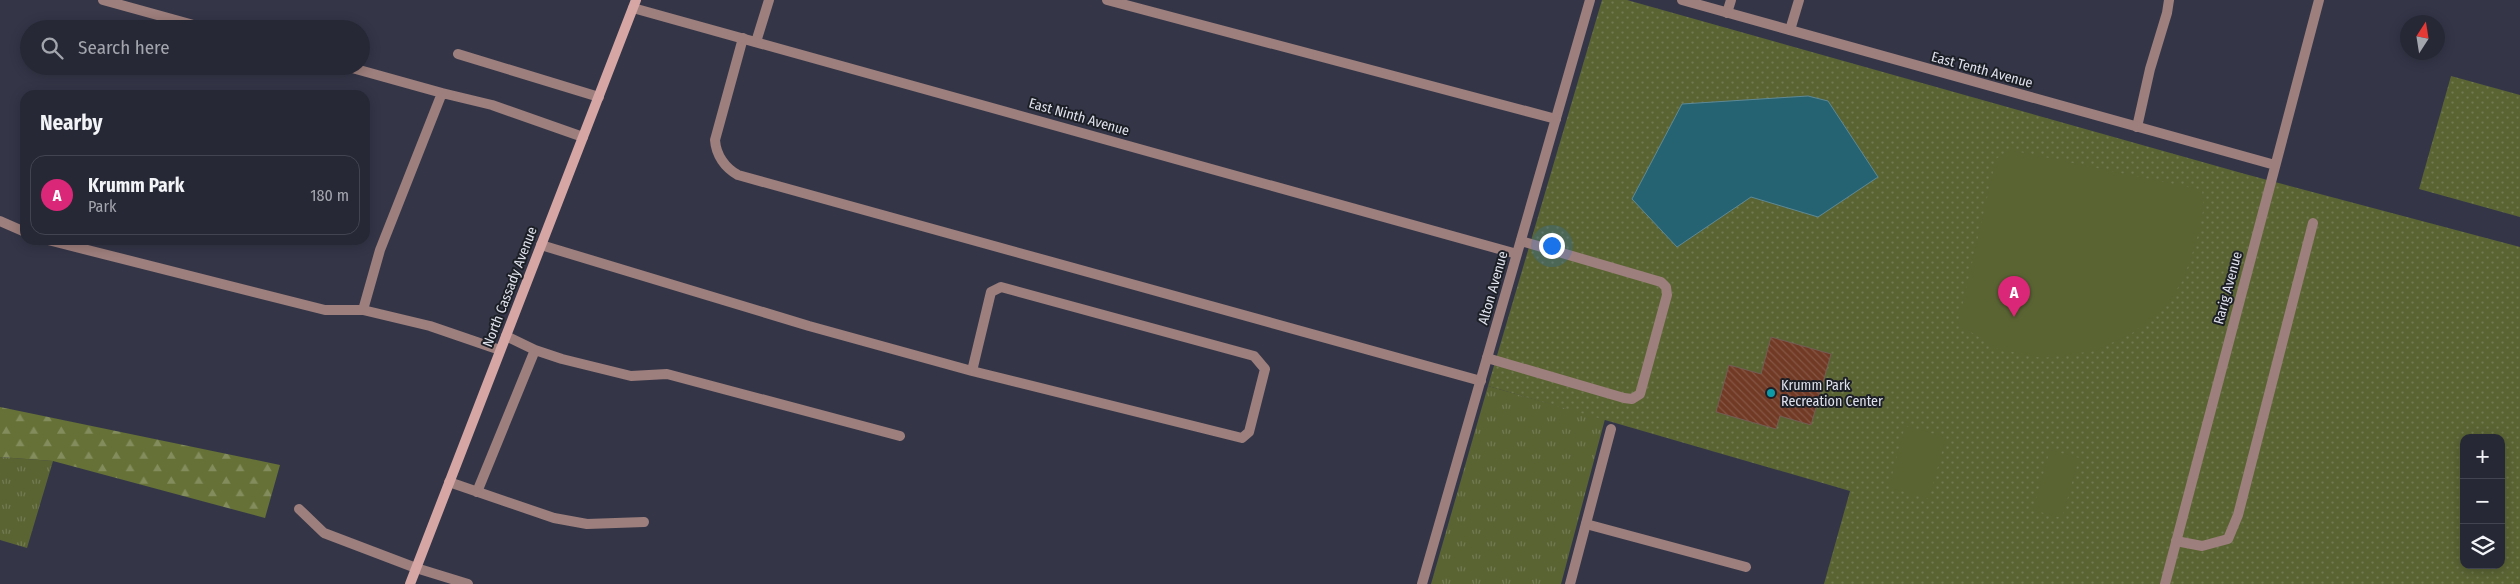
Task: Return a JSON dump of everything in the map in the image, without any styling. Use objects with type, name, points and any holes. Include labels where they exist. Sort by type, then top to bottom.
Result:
[{"type":"main road","name":"North Cassady Avenue","points":[[410,584],[635,4]]},
{"type":"street","points":[[103,0],[175,20]]},
{"type":"street","points":[[756,42],[769,0]]},
{"type":"street","points":[[1107,0],[1556,119]]},
{"type":"street","name":"Alton Avenue","points":[[1422,584],[1590,0]]},
{"type":"street","name":"East Tenth Avenue","points":[[1682,0],[2275,165]]},
{"type":"street","points":[[1727,13],[1731,0]]},
{"type":"street","points":[[1790,30],[1799,0]]},
{"type":"street","points":[[2137,127],[2150,69],[2168,13],[2169,0]]},
{"type":"street","name":"Rarig Avenue","points":[[2165,584],[2319,0]]},
{"type":"street","name":"East Ninth Avenue","points":[[635,4],[756,42],[1517,254]]},
{"type":"street","points":[[743,38],[715,135],[715,146],[720,156],[726,166],[738,175],[1480,382]]},
{"type":"street","points":[[458,54],[599,97]]},
{"type":"street","points":[[370,73],[492,105],[583,137]]},
{"type":"street","points":[[363,310],[380,250],[442,93]]},
{"type":"street","points":[[0,221],[20,230]]},
{"type":"street","points":[[2176,541],[2202,546],[2228,539],[2241,505],[2313,223]]},
{"type":"street","points":[[1487,358],[1624,398],[1632,399],[1640,394],[1667,295],[1666,287],[1661,282],[1521,241]]},
{"type":"street","points":[[68,245],[325,310],[363,310],[430,326],[500,350]]},
{"type":"street","points":[[541,245],[809,326],[972,371],[1242,438],[1249,432],[1265,368],[1254,356],[1001,286],[991,292],[972,371]]},
{"type":"street","points":[[506,336],[562,360],[631,376],[667,374],[900,436]]},
{"type":"street","points":[[477,492],[535,350]]},
{"type":"street","points":[[1570,584],[1612,429]]},
{"type":"street","points":[[449,482],[562,519],[587,524],[644,522]]},
{"type":"street","points":[[300,509],[324,533],[416,568],[468,584]]},
{"type":"street","points":[[1586,524],[1746,567]]},
{"type":"green space","points":[[1602,0],[1627,0],[2245,174],[2520,247],[2520,584],[1824,584],[1850,491],[1488,386]]},
{"type":"green space","points":[[2451,76],[2520,95],[2520,217],[2419,189]]},
{"type":"green space","points":[[2010,150],[2202,190],[2204,207],[2196,243],[2183,280],[2165,307],[2131,334],[2094,351],[2042,358],[1998,349],[1958,324],[1996,159]]},
{"type":"green space","points":[[1488,386],[1605,419],[1561,584],[1431,584]]},
{"type":"green space","points":[[0,407],[280,465],[265,518],[53,461],[0,457]]},
{"type":"green space","points":[[1905,426],[1946,437],[1929,499],[1889,487]]},
{"type":"green space","points":[[2050,450],[2079,458],[2062,518],[2033,510]]},
{"type":"green space","points":[[0,457],[53,461],[27,548],[0,540]]},
{"type":"water","points":[[1808,96],[1828,101],[1878,177],[1818,217],[1751,197],[1677,247],[1632,199],[1682,104]]},
{"type":"building","name":"Krumm Park Recreation Center","points":[[1771,337],[1831,354],[1811,425],[1780,416],[1776,429],[1716,412],[1729,365],[1761,374]]},
{"type":"place","name":"Krumm Park","points":[[2014,317]]},
{"type":"place","name":"Krumm Park Recreation Center","points":[[1771,393]]}]
